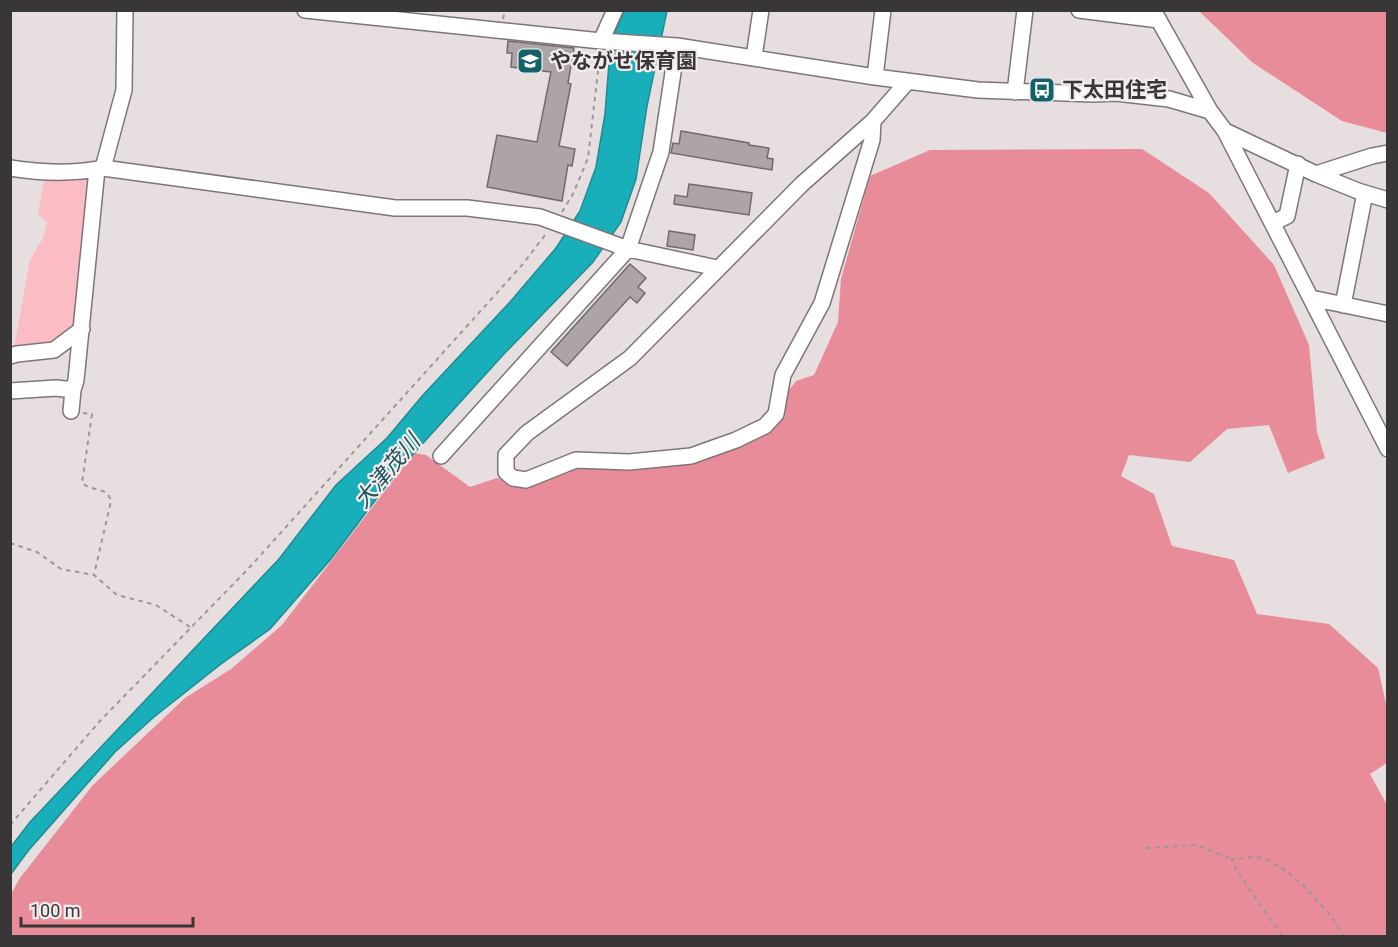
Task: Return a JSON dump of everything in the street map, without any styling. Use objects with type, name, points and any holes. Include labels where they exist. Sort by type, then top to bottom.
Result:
[{"type":"street","points":[[71,411],[100,168],[124,90],[126,10]]},
{"type":"street","points":[[305,10],[602,41],[677,46],[875,77],[978,90],[1116,93],[1169,99],[1210,111]]},
{"type":"street","points":[[602,41],[615,10]]},
{"type":"street","points":[[754,57],[761,10]]},
{"type":"street","points":[[875,77],[883,10]]},
{"type":"street","points":[[1015,92],[1025,10]]},
{"type":"street","points":[[1079,10],[1156,15],[1210,111],[1225,131],[1388,449]]},
{"type":"street","points":[[441,456],[628,249],[661,152],[677,46]]},
{"type":"street","points":[[873,121],[869,148],[822,303],[783,375],[776,414],[765,426],[736,440],[691,456],[629,462],[576,460],[526,480],[513,478],[506,472],[506,455],[527,433],[630,358],[802,184],[873,121],[908,81]]},
{"type":"street","points":[[1225,131],[1316,174],[1388,200]]},
{"type":"street","points":[[1316,174],[1388,153]]},
{"type":"street","points":[[1273,224],[1287,216],[1298,164]]},
{"type":"street","points":[[10,168],[65,172],[100,168],[395,208],[466,208],[540,217],[628,249],[717,268]]},
{"type":"street","points":[[1343,305],[1365,193]]},
{"type":"street","points":[[1311,298],[1388,314]]},
{"type":"street","points":[[10,357],[17,354],[54,350],[81,335]]},
{"type":"street","points":[[10,391],[56,388],[73,390]]},
{"type":"path","points":[[10,825],[99,722],[249,568],[522,265],[554,224],[573,194],[588,158],[602,41]]},
{"type":"path","points":[[71,411],[92,414],[82,483],[85,487],[106,491],[111,501],[94,575]]},
{"type":"path","points":[[10,543],[37,552],[61,569],[94,575],[117,595],[156,605],[190,627]]},
{"type":"path","points":[[1146,848],[1196,845],[1232,859],[1263,858],[1297,879],[1336,921],[1344,936]]},
{"type":"path","points":[[1232,859],[1237,871],[1282,936]]},
{"type":"shaded area","points":[[1199,11],[1387,11],[1387,133],[1342,121],[1253,63]]},
{"type":"shaded area","points":[[1142,149],[1209,193],[1274,265],[1309,345],[1317,432],[1325,458],[1288,473],[1269,425],[1227,429],[1190,462],[1129,455],[1121,476],[1154,494],[1172,546],[1234,560],[1257,614],[1329,624],[1378,668],[1387,708],[1387,763],[1370,774],[1387,805],[1387,936],[11,936],[10,896],[20,878],[93,785],[185,698],[231,669],[282,625],[414,453],[426,455],[470,487],[497,478],[521,486],[573,466],[673,464],[725,453],[761,438],[774,420],[773,411],[796,381],[814,375],[838,322],[841,279],[870,176],[930,150]]},
{"type":"shaded area","points":[[45,174],[93,176],[77,331],[57,346],[13,353],[30,260],[43,238],[47,222],[38,214]]},
{"type":"water","name":"大津茂川","points":[[624,11],[667,11],[647,106],[636,179],[621,222],[593,262],[503,355],[396,473],[331,559],[270,629],[154,717],[115,752],[28,851],[11,874],[10,848],[30,822],[279,559],[336,485],[387,438],[556,248],[580,211],[596,167],[605,114],[609,63],[615,32]]},
{"type":"building","points":[[508,41],[574,48],[568,83],[571,84],[559,146],[575,149],[572,166],[568,165],[562,201],[487,187],[497,135],[537,142],[551,72],[511,67],[512,53],[507,53]]},
{"type":"building","points":[[681,131],[769,148],[767,158],[773,159],[772,170],[671,153],[673,143],[679,144]]},
{"type":"building","points":[[689,184],[752,193],[749,215],[674,204],[675,195],[687,197]]},
{"type":"building","points":[[669,231],[695,235],[693,250],[667,246]]},
{"type":"building","points":[[630,264],[646,278],[638,287],[645,293],[637,303],[630,297],[567,366],[551,352]]},
{"type":"place","name":"やながせ保育園","points":[[530,61]]},
{"type":"place","name":"下太田住宅","points":[[1042,90]]}]
